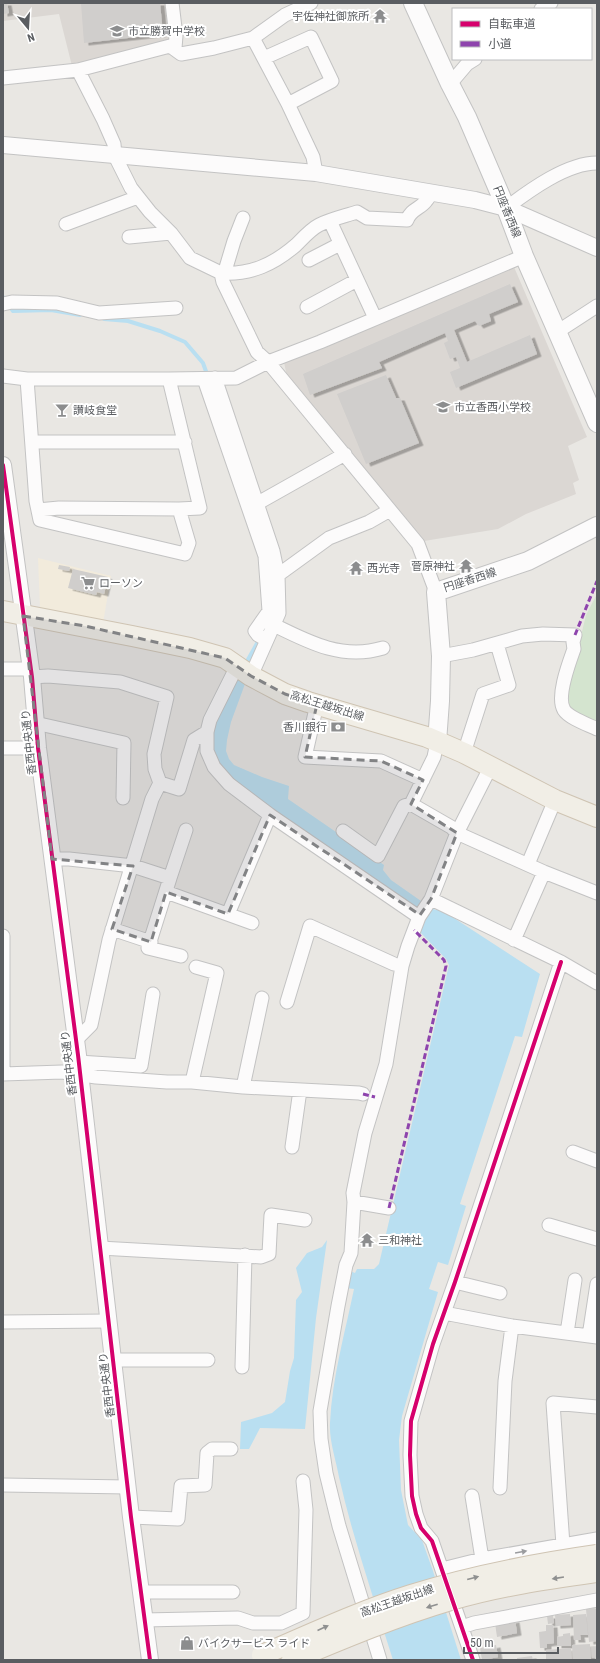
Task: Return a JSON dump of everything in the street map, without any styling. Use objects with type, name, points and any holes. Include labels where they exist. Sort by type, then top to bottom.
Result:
[{"type":"main road","name":"円座香西線","points":[[413,3],[450,84],[467,117],[506,208],[524,256],[597,423]]},
{"type":"main road","name":"円座香西線","points":[[437,742],[441,656],[436,592],[528,561],[597,526]]},
{"type":"main road","name":"高松王越坂出線","points":[[3,612],[85,626],[190,648],[225,658],[244,671],[285,694],[363,717],[437,742],[464,753],[490,768],[555,800],[597,817]]},
{"type":"main road","name":"高松王越坂出線","points":[[256,1658],[328,1626],[410,1595],[485,1574],[597,1554]]},
{"type":"main road","name":"高松王越坂出線","points":[[292,1660],[373,1627],[452,1600],[530,1582],[597,1572]]},
{"type":"street","points":[[172,3],[176,36],[175,48]]},
{"type":"street","points":[[3,78],[78,70],[170,46],[175,48],[181,54],[214,48],[253,38],[285,15],[312,3]]},
{"type":"street","points":[[264,58],[311,37],[332,81],[288,104]]},
{"type":"street","points":[[253,38],[288,104],[313,157],[316,173]]},
{"type":"street","points":[[450,84],[467,64],[473,60]]},
{"type":"street","points":[[78,70],[114,144],[115,156],[131,188],[138,198],[171,233],[190,258],[221,273],[236,274],[251,271],[267,264],[292,249],[318,225],[357,212],[367,218],[407,220],[409,214],[415,208],[426,202],[431,192]]},
{"type":"street","points":[[3,145],[316,173],[431,192],[475,200],[506,208],[597,248]]},
{"type":"street","points":[[506,208],[521,196],[570,168],[586,163],[597,163]]},
{"type":"street","points":[[66,224],[138,198]]},
{"type":"street","points":[[221,273],[225,271],[243,218]]},
{"type":"street","points":[[330,221],[375,318]]},
{"type":"street","points":[[129,236],[171,233]]},
{"type":"street","points":[[309,260],[340,244]]},
{"type":"street","points":[[3,376],[27,378],[236,378],[268,362],[524,256]]},
{"type":"street","points":[[221,273],[222,282],[257,352],[268,362],[418,544],[436,592]]},
{"type":"street","points":[[307,307],[357,280]]},
{"type":"street","points":[[8,303],[56,303],[99,313],[176,308]]},
{"type":"street","points":[[557,332],[597,306]]},
{"type":"street","points":[[27,378],[40,520],[185,554],[189,543],[179,509]]},
{"type":"street","points":[[210,378],[253,505],[266,556],[274,609],[279,613],[274,625],[263,638],[244,671],[210,720],[207,732],[208,751],[214,767],[229,784],[270,815],[419,916]]},
{"type":"street","points":[[38,510],[79,508],[200,508],[169,379]]},
{"type":"street","points":[[32,442],[185,442]]},
{"type":"street","points":[[253,505],[345,454]]},
{"type":"street","name":"香西中央通り","points":[[3,465],[31,673],[38,748],[76,1040],[131,1517],[150,1660]]},
{"type":"street","points":[[253,505],[273,551],[278,575],[274,609],[255,631],[263,638]]},
{"type":"street","points":[[278,575],[329,538],[369,522],[390,510]]},
{"type":"street","points":[[274,625],[313,644],[327,648],[360,653],[383,648]]},
{"type":"street","points":[[441,656],[497,644],[522,636],[543,634],[575,634],[573,642],[574,649],[561,698],[564,710],[571,716],[597,729]]},
{"type":"street","points":[[464,753],[483,694],[510,685],[497,644]]},
{"type":"street","points":[[3,669],[48,676],[120,682],[168,697],[154,754],[155,769],[160,783],[152,799],[133,866],[112,929],[91,1025],[76,1040]]},
{"type":"street","points":[[316,704],[305,757],[381,762],[422,780]]},
{"type":"street","points":[[35,723],[124,743],[123,798]]},
{"type":"street","points":[[160,783],[179,789],[194,740],[207,732]]},
{"type":"street","points":[[411,804],[434,756],[437,742]]},
{"type":"street","points":[[3,748],[38,748]]},
{"type":"street","points":[[380,1660],[339,1526],[326,1473],[321,1440],[320,1411],[346,1265],[351,1253],[354,1202],[353,1193],[365,1133],[386,1064],[402,966],[419,916],[429,901],[457,833],[490,768]]},
{"type":"street","points":[[528,864],[555,800]]},
{"type":"street","points":[[343,831],[378,856],[404,806],[411,804],[451,827],[457,833],[544,872],[597,893]]},
{"type":"street","points":[[228,914],[270,815]]},
{"type":"street","points":[[181,956],[148,948],[186,830]]},
{"type":"street","points":[[52,859],[84,860],[133,866],[170,878]]},
{"type":"street","points":[[514,940],[544,872]]},
{"type":"street","points":[[166,892],[252,923]]},
{"type":"street","points":[[429,901],[561,962],[597,983]]},
{"type":"street","points":[[287,1002],[310,926],[394,964],[402,966]]},
{"type":"street","points":[[112,929],[151,942]]},
{"type":"street","points":[[3,936],[3,1074],[62,1072],[79,1069],[141,1066],[153,994]]},
{"type":"street","points":[[473,1660],[432,1541],[421,1528],[416,1514],[412,1496],[410,1455],[411,1421],[433,1344],[561,962]]},
{"type":"street","points":[[192,1082],[217,974],[196,967]]},
{"type":"street","points":[[243,1087],[262,998]]},
{"type":"street","points":[[79,1069],[167,1082],[192,1082],[243,1087],[363,1094]]},
{"type":"street","points":[[292,1148],[300,1090]]},
{"type":"street","points":[[573,1152],[597,1160]]},
{"type":"street","points":[[354,1202],[389,1208]]},
{"type":"street","points":[[100,1248],[261,1257],[269,1254],[271,1215],[305,1220]]},
{"type":"street","points":[[549,1225],[597,1239]]},
{"type":"street","points":[[242,1367],[245,1255]]},
{"type":"street","points":[[567,1333],[575,1280]]},
{"type":"street","points":[[455,1282],[500,1293]]},
{"type":"street","points":[[444,1313],[512,1326],[593,1337],[597,1284]]},
{"type":"street","points":[[3,1322],[108,1321]]},
{"type":"street","points":[[500,1488],[505,1382],[512,1326]]},
{"type":"street","points":[[113,1360],[208,1360]]},
{"type":"street","points":[[563,1545],[553,1403],[597,1407]]},
{"type":"street","points":[[131,1517],[178,1519],[181,1486],[205,1484],[207,1453],[212,1449],[231,1449]]},
{"type":"street","points":[[144,1620],[238,1618],[253,1623],[281,1623],[303,1613],[306,1510],[303,1481]]},
{"type":"street","points":[[3,1485],[128,1488]]},
{"type":"street","points":[[472,1496],[482,1559]]},
{"type":"street","points":[[442,1569],[482,1559],[597,1539]]},
{"type":"street","points":[[141,1592],[233,1592]]},
{"type":"street","points":[[462,1627],[474,1623],[597,1600]]},
{"type":"street","points":[[292,1618],[306,1660]]},
{"type":"highlighted area","points":[[23,616],[85,626],[225,658],[251,676],[285,694],[317,704],[305,757],[381,761],[423,780],[411,804],[457,833],[431,899],[420,915],[270,815],[228,914],[166,892],[151,942],[112,929],[133,866],[52,859]]},
{"type":"shaded area","name":"市立勝賀中学校","points":[[3,3],[169,3],[172,41],[72,66],[59,14],[3,21]]},
{"type":"shaded area","name":"市立香西小学校","points":[[514,267],[587,437],[568,446],[579,480],[573,483],[576,494],[526,514],[498,529],[424,541],[287,377],[284,362]]},
{"type":"shaded area","points":[[38,558],[111,576],[103,623],[44,612],[40,607]]},
{"type":"green space","points":[[597,594],[597,723],[569,710],[567,695],[586,615]]},
{"type":"water","points":[[256,641],[260,643],[231,722],[227,740],[226,751],[229,759],[234,765],[262,777],[289,786],[288,799],[384,865],[383,870],[391,880],[431,908],[436,910],[440,909],[540,974],[522,1037],[515,1036],[460,1204],[466,1206],[448,1265],[438,1262],[429,1289],[438,1292],[402,1416],[399,1440],[401,1490],[408,1525],[422,1540],[461,1660],[393,1660],[351,1523],[333,1450],[330,1430],[333,1389],[354,1289],[346,1288],[351,1276],[349,1274],[350,1271],[355,1273],[357,1269],[374,1269],[379,1264],[449,965],[446,959],[419,931],[413,907],[237,784],[215,757],[211,746],[211,736],[220,708]]},
{"type":"water","points":[[327,1240],[316,1318],[305,1429],[260,1428],[249,1449],[240,1449],[241,1422],[272,1413],[285,1402],[290,1371],[294,1358],[296,1300],[302,1292],[296,1268],[307,1253],[322,1247]]},
{"type":"building","points":[[3,3],[7,3],[9,13],[3,14]]},
{"type":"building","points":[[81,3],[160,3],[163,34],[84,43]]},
{"type":"building","points":[[510,284],[518,302],[489,314],[491,321],[479,326],[475,321],[454,330],[467,362],[530,335],[537,354],[456,388],[450,372],[460,368],[456,357],[450,359],[444,343],[448,341],[445,333],[379,362],[382,368],[310,395],[303,374]]},
{"type":"building","points":[[386,375],[396,398],[400,398],[419,443],[366,464],[337,394]]},
{"type":"building","points":[[59,565],[70,567],[69,571],[58,569]]},
{"type":"building","name":"ローソン","points":[[73,569],[108,577],[104,594],[97,592],[96,595],[68,588]]},
{"type":"building","points":[[586,1609],[597,1609],[597,1641],[589,1642]]},
{"type":"building","points":[[570,1614],[571,1625],[556,1626],[555,1615]]},
{"type":"building","points":[[586,1614],[588,1635],[580,1635],[581,1640],[574,1640],[573,1615]]},
{"type":"building","points":[[547,1616],[553,1616],[554,1623],[548,1624]]},
{"type":"building","points":[[515,1620],[517,1633],[497,1637],[495,1623]]},
{"type":"building","points":[[546,1625],[553,1625],[554,1643],[547,1644],[547,1648],[540,1648],[539,1632],[546,1631]]},
{"type":"building","points":[[570,1633],[571,1646],[557,1646],[557,1637]]},
{"type":"building","points":[[590,1644],[591,1660],[573,1660],[572,1645]]},
{"type":"building","points":[[496,1645],[498,1657],[482,1660],[480,1648]]},
{"type":"building","points":[[597,1646],[597,1657],[592,1658],[591,1647]]},
{"type":"building","points":[[571,1648],[572,1660],[546,1660],[546,1650]]},
{"type":"building","points":[[532,1656],[533,1660],[517,1660],[517,1658]]},
{"type":"waterway","points":[[3,297],[13,311],[51,310],[80,315]]},
{"type":"waterway","points":[[104,319],[128,321],[160,331],[185,342],[203,363],[208,377]]},
{"type":"marked path","points":[[575,635],[597,581]]},
{"type":"marked path","points":[[389,1208],[446,966],[444,960],[414,930]]},
{"type":"marked path","points":[[363,1094],[375,1097]]},
{"type":"cycle path","points":[[3,465],[32,677],[38,748],[78,1055],[131,1517],[150,1660]]},
{"type":"cycle path","points":[[473,1660],[432,1541],[421,1528],[416,1514],[412,1496],[410,1455],[411,1421],[433,1344],[561,962]]},
{"type":"place","name":"宇佐神社御旅所","points":[[380,16]]},
{"type":"place","name":"市立勝賀中学校","points":[[117,31]]},
{"type":"place","name":"市立香西小学校","points":[[443,407]]},
{"type":"place","name":"讃岐食堂","points":[[62,410]]},
{"type":"place","name":"菅原神社","points":[[466,566]]},
{"type":"place","name":"西光寺","points":[[356,568]]},
{"type":"place","name":"ローソン","points":[[88,583]]},
{"type":"place","name":"香川銀行","points":[[338,727]]},
{"type":"place","name":"三和神社","points":[[367,1240]]},
{"type":"place","name":"バイクサービス ライド","points":[[187,1643]]}]
